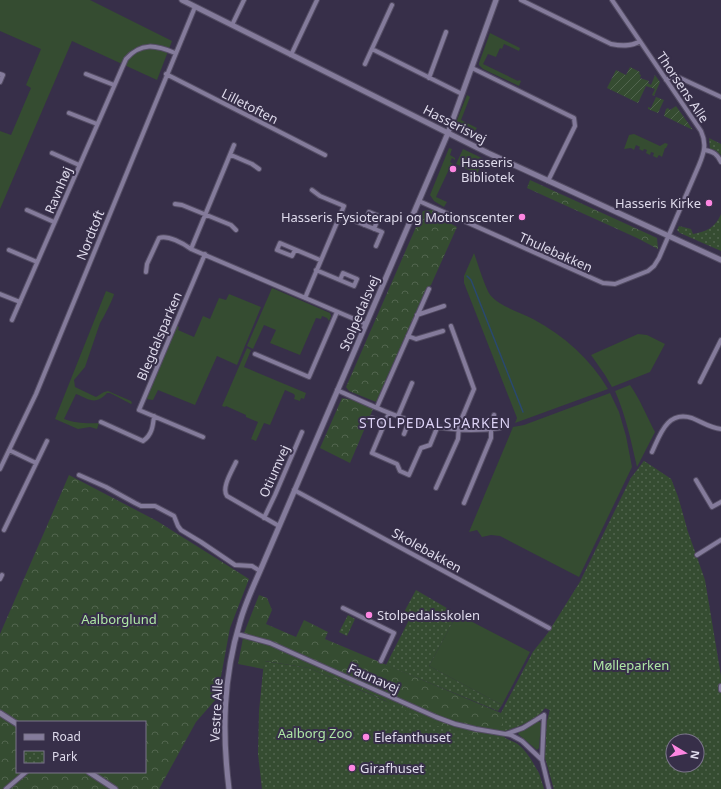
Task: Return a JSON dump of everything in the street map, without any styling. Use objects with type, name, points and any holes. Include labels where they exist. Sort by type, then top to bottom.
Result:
[{"type":"street","name":"Hasserisvej","points":[[182,0],[448,133],[548,181],[721,260]]},
{"type":"street","points":[[232,25],[244,0]]},
{"type":"street","points":[[291,55],[317,0]]},
{"type":"street","name":"Stolpedalsvej","points":[[237,634],[245,606],[448,133],[496,0]]},
{"type":"street","points":[[521,0],[610,44],[621,46],[630,45],[640,41]]},
{"type":"street","name":"Thorsens Alle","points":[[612,0],[701,131],[704,138],[705,150]]},
{"type":"street","points":[[365,64],[392,5]]},
{"type":"street","name":"Nordtoft","points":[[0,469],[36,394],[166,74],[195,7]]},
{"type":"street","points":[[429,78],[446,32]]},
{"type":"street","name":"Ravnhøj","points":[[12,320],[126,59],[135,51],[144,47],[163,48],[175,53]]},
{"type":"street","points":[[372,49],[462,94]]},
{"type":"street","points":[[472,68],[574,118],[575,126],[548,181]]},
{"type":"street","points":[[0,74],[3,76],[0,82]]},
{"type":"street","points":[[86,74],[114,85]]},
{"type":"street","name":"Lilletoften","points":[[166,74],[325,155]]},
{"type":"street","points":[[666,80],[673,76],[678,77],[721,97]]},
{"type":"street","points":[[69,113],[97,124]]},
{"type":"street","points":[[191,249],[234,146]]},
{"type":"street","points":[[669,236],[705,150],[714,152],[721,162]]},
{"type":"street","name":"Ravnhøj","points":[[52,153],[79,165]]},
{"type":"street","points":[[231,155],[252,164],[259,169]]},
{"type":"street","points":[[305,298],[344,206],[320,196],[312,190]]},
{"type":"street","name":"Thulebakken","points":[[420,201],[600,283],[607,284],[615,284],[652,269],[669,236]]},
{"type":"street","points":[[175,204],[182,205],[231,225],[236,230]]},
{"type":"street","name":"Ravnhøj","points":[[27,210],[54,222]]},
{"type":"street","points":[[364,225],[369,212],[379,216],[374,229]]},
{"type":"street","points":[[340,215],[382,232],[376,246]]},
{"type":"street","points":[[146,272],[147,264],[159,238],[168,238],[366,324]]},
{"type":"street","points":[[9,250],[37,262]]},
{"type":"street","points":[[295,250],[320,260]]},
{"type":"street","name":"Blegdalsparken","points":[[203,437],[139,410],[205,254]]},
{"type":"street","points":[[316,270],[340,280]]},
{"type":"street","points":[[377,407],[429,289]]},
{"type":"street","points":[[0,294],[20,302]]},
{"type":"street","points":[[417,315],[444,306]]},
{"type":"street","points":[[255,354],[309,377],[337,312]]},
{"type":"street","points":[[436,488],[458,439],[459,425],[474,389],[451,326]]},
{"type":"street","points":[[408,336],[416,339],[443,331]]},
{"type":"street","points":[[700,382],[721,340]]},
{"type":"street","points":[[398,416],[412,383]]},
{"type":"street","points":[[337,390],[410,421],[437,428],[459,430],[500,428]]},
{"type":"street","points":[[389,413],[372,453],[396,464],[400,471],[409,475],[421,448],[430,445],[437,428]]},
{"type":"street","points":[[464,503],[491,438],[494,415]]},
{"type":"street","points":[[101,422],[143,441],[148,438],[152,432],[154,416]]},
{"type":"street","points":[[652,452],[664,426],[670,420],[677,417],[684,416],[692,418],[714,428],[721,429]]},
{"type":"street","points":[[372,418],[385,423]]},
{"type":"street","points":[[404,434],[410,421]]},
{"type":"street","name":"Otiumvej","points":[[264,518],[302,432]]},
{"type":"street","points":[[4,530],[47,441]]},
{"type":"street","points":[[9,450],[36,462]]},
{"type":"street","name":"Otiumvej","points":[[236,462],[225,488],[225,493],[227,496],[279,526]]},
{"type":"street","points":[[79,475],[106,487],[134,503],[141,506],[155,506],[174,516],[180,530],[235,565],[252,566],[260,571]]},
{"type":"street","points":[[696,480],[712,507],[721,502]]},
{"type":"street","name":"Skolebakken","points":[[294,490],[549,628]]},
{"type":"street","points":[[697,555],[721,540]]},
{"type":"street","points":[[343,608],[394,633],[381,660]]},
{"type":"street","name":"Faunavej","points":[[237,634],[270,643],[436,717],[455,724],[506,734],[522,741],[542,760]]},
{"type":"street","name":"Vestre Alle","points":[[229,789],[224,736],[225,714],[228,676],[237,634]]},
{"type":"street","points":[[0,713],[16,723]]},
{"type":"street","points":[[506,734],[523,728],[544,715],[542,760],[549,789]]},
{"type":"street","points":[[6,789],[25,773]]},
{"type":"street","points":[[91,773],[115,789]]},
{"type":"green space","points":[[0,0],[90,0],[172,41],[157,80],[72,41],[0,209],[0,131],[11,135],[31,88],[26,85],[41,49],[0,31]]},
{"type":"green space","points":[[490,33],[520,48],[519,51],[504,44],[502,49],[500,48],[496,57],[488,54],[483,64],[518,81],[521,81],[519,86],[483,69],[479,65]]},
{"type":"green space","points":[[630,67],[640,72],[640,78],[649,81],[648,83],[651,85],[655,75],[660,82],[654,96],[652,95],[655,89],[646,86],[638,103],[607,88],[616,70],[626,75]]},
{"type":"green space","points":[[467,95],[470,97],[461,120],[477,128],[474,132],[487,137],[484,143],[457,129],[455,125]]},
{"type":"green space","points":[[656,97],[664,100],[658,113],[648,109],[648,107],[651,108]]},
{"type":"green space","points":[[676,106],[693,130],[664,116],[666,109],[668,108],[670,110]]},
{"type":"green space","points":[[634,134],[660,146],[665,143],[668,144],[662,157],[659,155],[657,158],[653,156],[654,153],[651,152],[650,155],[646,153],[647,150],[644,149],[643,151],[636,145],[634,150],[631,148],[624,149],[629,135]]},
{"type":"green space","points":[[709,138],[721,144],[721,155],[715,150],[710,149]]},
{"type":"green space","points":[[449,148],[452,149],[450,155],[455,158],[455,160],[452,158],[450,162],[453,164],[451,165],[436,197],[447,202],[444,207],[434,201],[430,195]]},
{"type":"green space","points":[[463,149],[484,159],[477,174],[456,164]]},
{"type":"green space","points":[[530,180],[657,238],[658,249],[527,188]]},
{"type":"green space","points":[[432,210],[448,217],[446,221],[457,227],[431,285],[426,289],[376,402],[349,391],[346,387],[423,211]]},
{"type":"green space","points":[[721,214],[721,251],[680,233],[677,230],[679,226],[691,229],[693,234],[702,232],[713,226]]},
{"type":"green space","points":[[474,253],[484,282],[491,296],[505,306],[528,316],[556,333],[585,358],[608,389],[515,423],[517,418],[464,283],[464,276]]},
{"type":"green space","points":[[272,288],[330,313],[331,316],[329,321],[327,318],[322,316],[321,319],[316,318],[300,355],[270,343],[276,330],[264,325],[253,349],[247,346]]},
{"type":"green space","points":[[106,291],[114,294],[100,323],[85,367],[74,380],[75,387],[96,397],[108,391],[131,401],[132,403],[131,404],[110,393],[107,393],[103,397],[95,400],[76,394],[64,419],[81,423],[99,423],[97,429],[90,427],[78,429],[55,419]]},
{"type":"green space","points":[[229,294],[261,307],[237,365],[217,356],[195,405],[158,390],[153,400],[146,399],[177,326],[179,327],[178,330],[194,337],[203,316],[210,319],[219,298],[226,300]]},
{"type":"green space","points":[[638,334],[647,335],[665,344],[650,372],[612,387],[591,355]]},
{"type":"green space","points":[[247,348],[251,350],[244,367],[306,393],[304,399],[301,398],[300,401],[294,399],[294,394],[285,390],[270,425],[264,423],[256,441],[251,439],[258,422],[226,406],[222,406]]},
{"type":"green space","points":[[630,385],[655,432],[637,467],[625,419],[615,391]]},
{"type":"green space","points":[[610,393],[619,412],[626,436],[632,467],[579,577],[500,536],[491,535],[482,537],[477,530],[469,532],[513,427],[524,425]]},
{"type":"green space","points":[[342,398],[353,400],[373,409],[350,463],[320,448]]},
{"type":"green space","name":"Mølleparken","points":[[644,461],[671,479],[687,529],[674,733],[665,733],[665,773],[705,773],[721,789],[554,789],[545,757],[547,722],[550,710],[545,708],[531,720],[504,731],[505,738],[515,742],[526,752],[537,770],[544,789],[384,700],[309,668],[265,661],[263,669],[238,664],[244,633],[259,595],[267,598],[272,610],[266,624],[296,637],[304,620],[328,632],[325,639],[501,713],[533,652],[548,633],[580,582],[631,478]]},
{"type":"green space","name":"Mølleparken","points":[[644,461],[671,479],[705,580],[721,676],[721,789],[554,789],[545,757],[547,722],[550,710],[545,708],[536,717],[526,723],[504,731],[501,713],[533,652],[548,633],[580,582],[631,478]]},
{"type":"green space","name":"Aalborglund","points":[[69,475],[157,521],[249,579],[230,628],[217,698],[196,722],[159,789],[0,789],[0,634]]},
{"type":"green space","points":[[416,590],[457,614],[429,666],[502,705],[498,711],[386,665],[410,618],[403,614]]},
{"type":"green space","points":[[457,614],[530,652],[502,705],[429,666]]},
{"type":"green space","points":[[348,615],[355,619],[347,636],[339,632]]},
{"type":"green space","name":"Aalborg Zoo","points":[[264,661],[309,668],[397,706],[434,725],[471,735],[505,738],[517,744],[530,758],[539,773],[544,789],[262,789],[258,754],[259,711]]},
{"type":"green space","points":[[537,722],[540,722],[541,724],[539,748],[537,750],[518,734]]},
{"type":"waterway","points":[[467,276],[471,280],[523,412]]},
{"type":"place","name":"Hasseris Bibliotek","points":[[453,169]]},
{"type":"place","name":"Hasseris Kirke","points":[[709,203]]},
{"type":"place","name":"Hasseris Fysioterapi og Motionscenter","points":[[522,217]]},
{"type":"place","name":"Stolpedalsskolen","points":[[369,615]]},
{"type":"place","name":"Elefanthuset","points":[[366,737]]},
{"type":"place","name":"Girafhuset","points":[[352,768]]},
{"type":"district","name":"STOLPEDALSPARKEN","points":[[435,422]]}]
